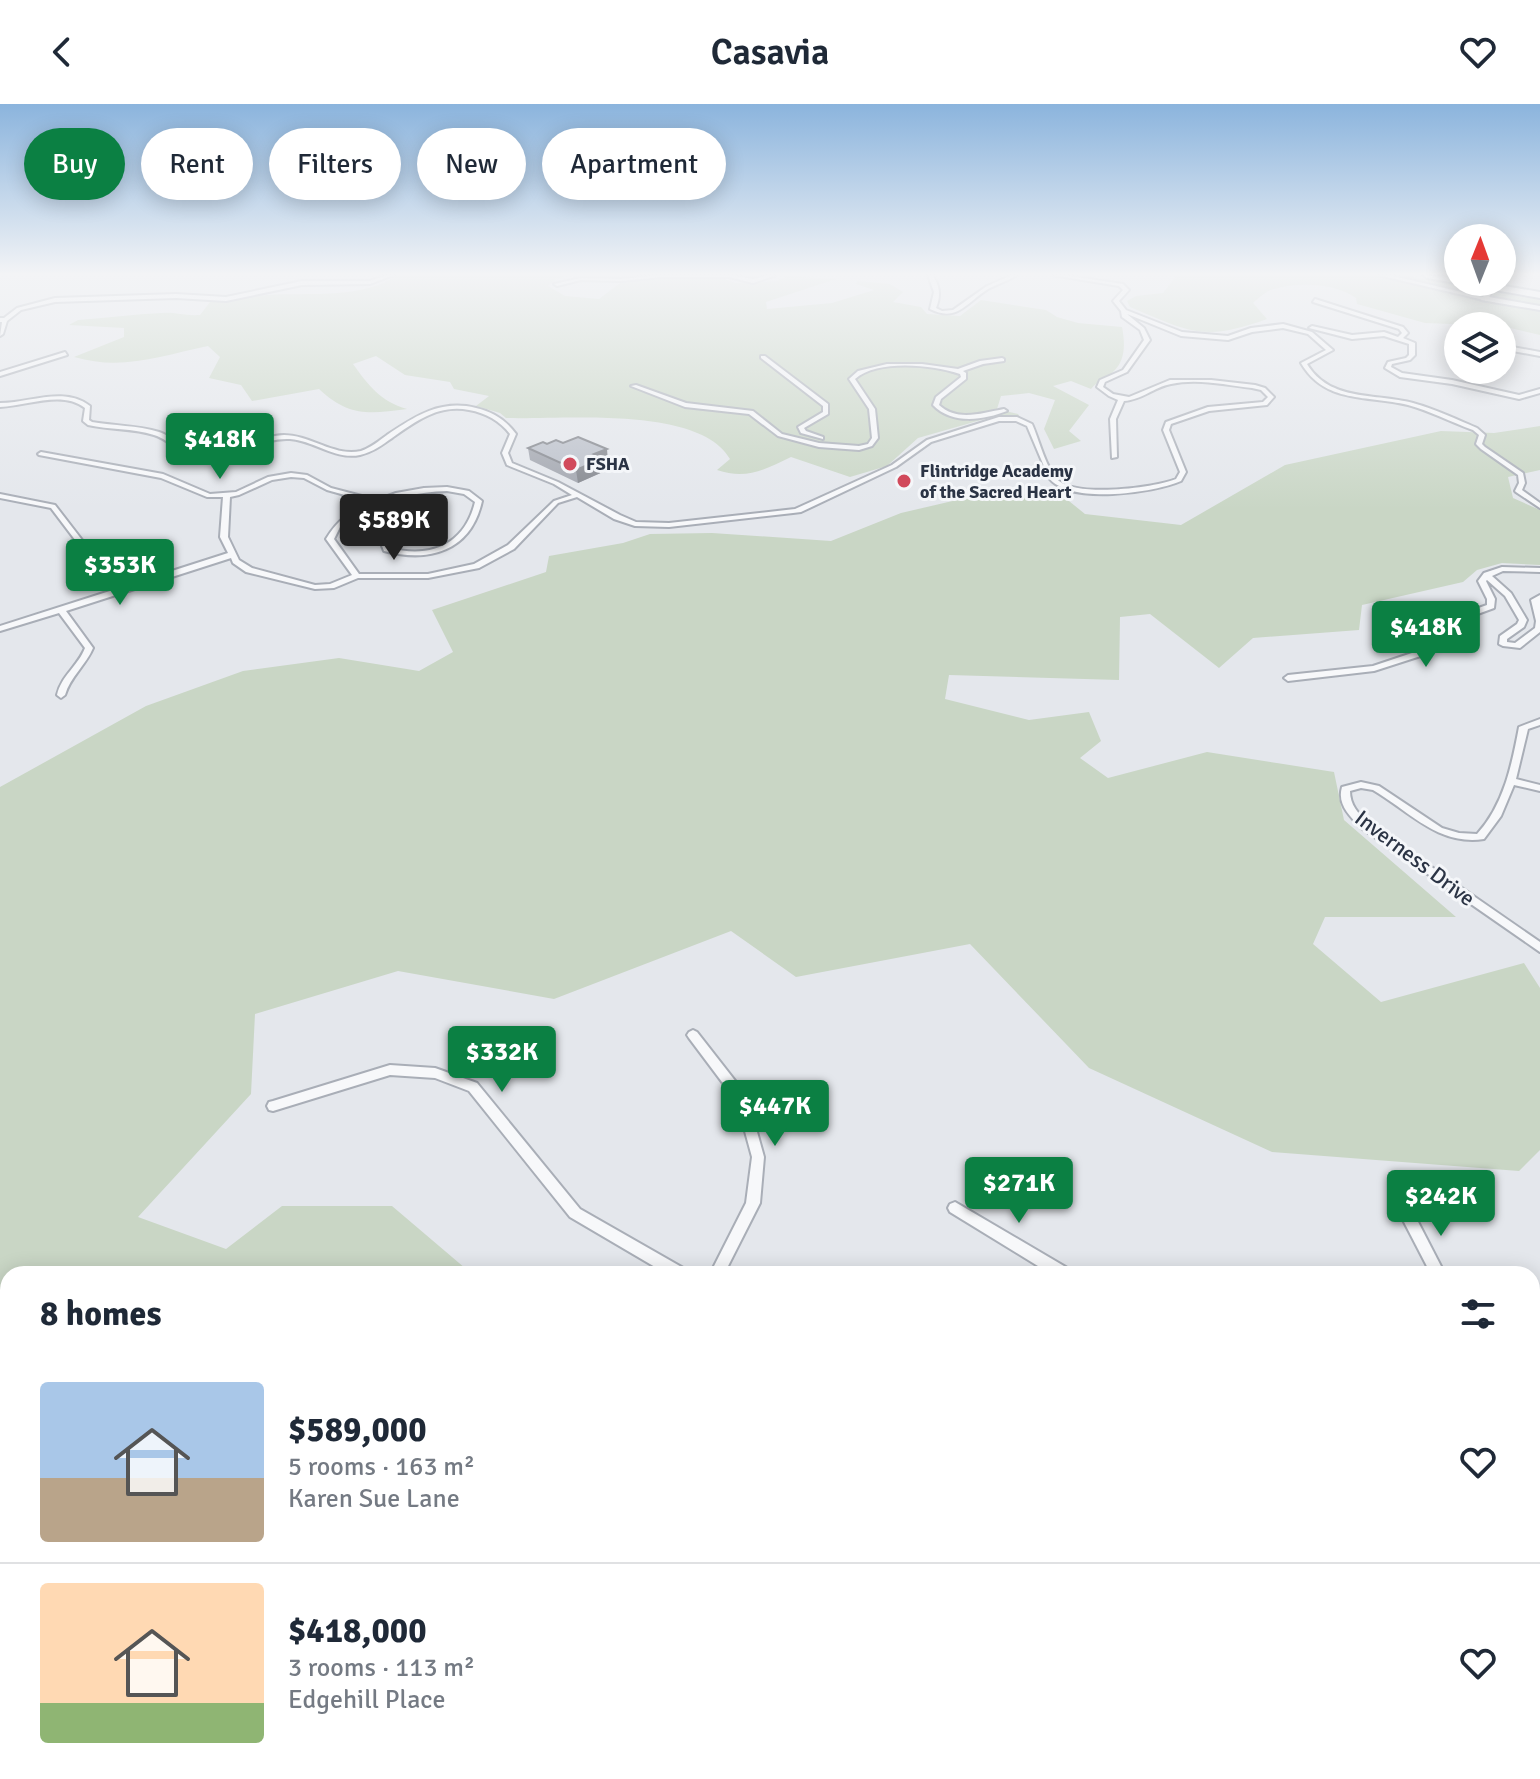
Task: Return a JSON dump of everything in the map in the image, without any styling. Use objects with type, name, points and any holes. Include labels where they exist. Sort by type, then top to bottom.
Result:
[{"type":"street","points":[[0,405],[59,399],[79,401],[88,407],[86,421],[90,424],[157,433],[192,455],[205,457],[261,440],[287,437],[314,441],[336,454],[358,455],[431,410],[452,407],[470,410],[498,416],[509,426],[513,438],[505,453],[509,464],[543,477],[617,517],[642,525],[795,511],[894,466],[929,441],[999,419],[1017,419],[1027,423],[1054,479],[1067,488],[1086,491],[1161,487],[1179,480],[1183,472],[1166,430],[1168,423],[1208,409],[1265,404],[1271,397],[1263,389],[1253,386],[1185,382],[1165,383],[1140,398],[1122,398],[1106,393],[1100,384],[1125,371],[1138,353]]},
{"type":"street","points":[[1326,353],[1304,363],[1309,372],[1329,388],[1420,407],[1480,432],[1479,444],[1521,474],[1522,483],[1518,491],[1540,506]]},
{"type":"street","points":[[1412,353],[1408,359],[1390,363],[1388,368],[1400,375],[1452,382],[1519,397],[1540,391]]},
{"type":"street","points":[[0,374],[65,354]]},
{"type":"street","points":[[763,357],[827,407],[822,415],[802,424],[803,432],[848,442],[876,434]]},
{"type":"street","points":[[634,386],[685,405],[751,412],[780,435],[819,445],[864,447],[873,443],[876,434],[872,409],[853,383],[855,374],[903,364],[959,371],[982,362],[1002,360]]},
{"type":"street","points":[[959,371],[964,375],[963,380],[936,402],[942,412],[963,417],[1017,412],[1029,417],[1027,423]]},
{"type":"street","points":[[1114,457],[1113,419],[1122,398]]},
{"type":"street","points":[[41,454],[163,476],[203,495],[227,496],[243,492],[270,478],[291,475],[305,476],[334,491],[377,502]]},
{"type":"street","points":[[355,514],[377,524],[387,549],[415,553],[440,550],[459,541],[479,504],[471,494],[436,488],[377,502],[355,514],[337,525],[330,539],[357,576]]},
{"type":"street","points":[[227,496],[224,537],[231,555],[249,570],[308,587],[331,586],[357,576],[428,576],[488,561],[529,531],[551,506],[577,495]]},
{"type":"street","points":[[0,496],[53,506],[117,591]]},
{"type":"street","points":[[0,629],[231,555]]},
{"type":"street","points":[[1288,678],[1374,668],[1430,650],[1435,647],[1434,636],[1439,625],[1491,606],[1482,581],[1487,575],[1502,569],[1540,570]]},
{"type":"street","points":[[1487,575],[1508,595],[1523,620],[1503,638],[1503,644],[1517,646],[1539,629],[1535,600],[1540,597]]},
{"type":"street","points":[[61,610],[89,648],[83,663],[61,688],[61,695]]},
{"type":"street","name":"Inverness Drive","points":[[1540,722],[1524,727],[1509,781],[1488,830],[1480,837],[1467,839],[1432,829],[1378,787],[1351,785],[1345,789],[1344,796],[1352,812],[1364,825],[1540,948]]},
{"type":"street","points":[[1509,781],[1540,788]]},
{"type":"street","points":[[693,1035],[743,1100],[758,1157],[753,1203],[721,1266]]},
{"type":"street","points":[[273,1106],[390,1070],[435,1073],[473,1087],[575,1213],[666,1266]]},
{"type":"street","points":[[955,1208],[1051,1266]]},
{"type":"street","points":[[1410,1220],[1434,1266]]},
{"type":"green space","points":[[84,353],[178,353],[108,363],[74,357]]},
{"type":"green space","points":[[216,353],[1123,353],[1110,375],[1091,389],[1071,381],[1053,386],[1089,405],[1069,431],[1081,441],[1054,449],[1044,429],[1055,400],[1029,393],[1001,396],[997,409],[1020,417],[995,416],[918,438],[887,466],[850,477],[791,457],[746,474],[727,473],[717,470],[730,459],[714,442],[690,430],[660,423],[627,419],[506,418],[500,413],[476,406],[489,396],[454,389],[450,382],[405,375],[376,356],[353,364],[376,392],[389,402],[407,409],[370,412],[350,409],[319,389],[252,401],[241,385],[209,378],[220,357]]},
{"type":"green space","points":[[1540,426],[1540,470],[1508,477],[1513,498],[1540,510],[1540,565],[1502,563],[1477,570],[1463,582],[1362,605],[1359,630],[1253,638],[1219,668],[1150,614],[1120,617],[1119,680],[949,675],[945,699],[1029,720],[1089,712],[1101,741],[1080,758],[1108,778],[1207,752],[1334,772],[1344,820],[1456,917],[1325,917],[1313,944],[1381,1002],[1524,963],[1540,988],[1540,1150],[1519,1171],[1272,1152],[1089,1068],[970,944],[796,977],[731,931],[554,999],[398,971],[255,1014],[251,1094],[138,1217],[226,1249],[282,1206],[392,1206],[463,1266],[0,1266],[0,787],[146,706],[243,671],[339,658],[419,671],[453,652],[432,610],[546,572],[549,556],[623,543],[650,534],[712,533],[831,541],[901,513],[974,496],[1004,494],[1064,497],[1085,514],[1181,525],[1285,465],[1441,431],[1494,433]]},
{"type":"building","points":[[578,437],[607,449],[594,454],[604,458],[576,470],[528,448],[556,440],[563,443]]},
{"type":"place","name":"FSHA","points":[[570,464]]},
{"type":"place","name":"Flintridge Academy of the Sacred Heart","points":[[904,481]]}]
